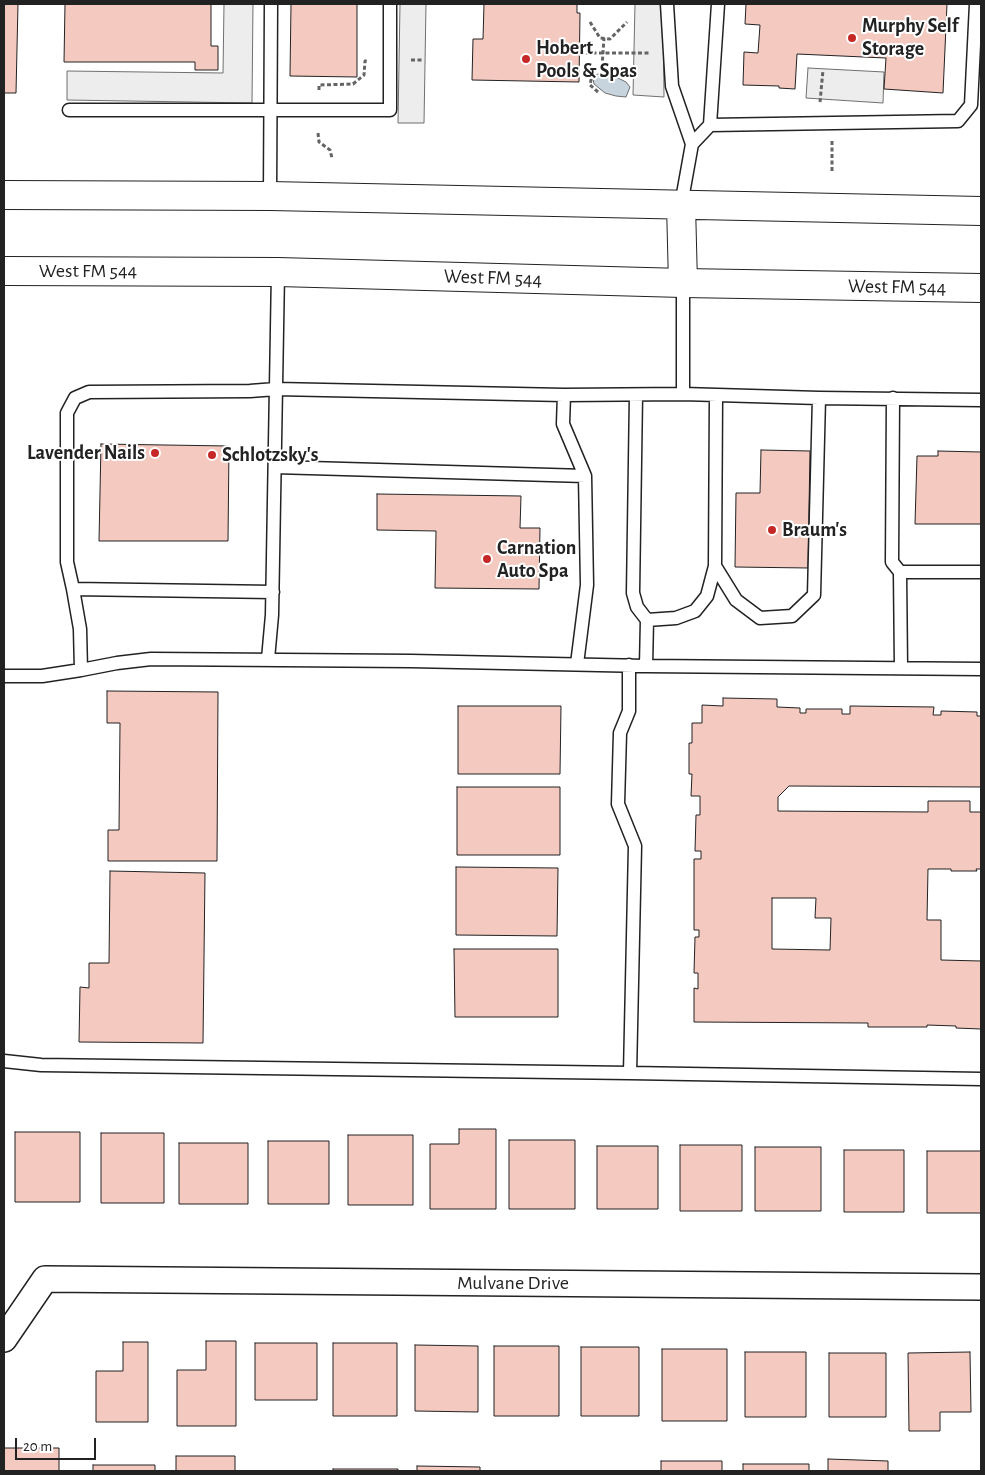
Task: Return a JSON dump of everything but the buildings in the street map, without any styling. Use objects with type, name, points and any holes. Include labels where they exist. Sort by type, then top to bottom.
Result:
[{"type":"main road","points":[[4,195],[270,196],[981,211]]},
{"type":"main road","points":[[681,205],[683,283]]},
{"type":"main road","name":"West FM 544","points":[[4,271],[278,272],[683,283],[981,288]]},
{"type":"street","name":"Mulvane Drive","points":[[4,1339],[45,1279],[981,1287]]},
{"type":"lane","points":[[270,196],[272,111],[271,4]]},
{"type":"lane","points":[[69,110],[390,110],[390,4]]},
{"type":"lane","points":[[668,4],[672,86],[692,144],[681,205]]},
{"type":"lane","points":[[692,144],[710,125],[718,4]]},
{"type":"lane","points":[[710,125],[958,121],[971,105],[976,4]]},
{"type":"lane","points":[[268,660],[273,592],[278,272]]},
{"type":"lane","points":[[683,283],[683,394]]},
{"type":"lane","points":[[81,670],[80,629],[66,562],[67,413],[75,398],[90,392],[250,391],[276,388],[564,395],[683,394],[981,400]]},
{"type":"lane","points":[[564,395],[563,424],[585,476],[587,585],[577,664]]},
{"type":"lane","points":[[636,395],[633,593],[638,607],[647,620],[646,666]]},
{"type":"lane","points":[[647,620],[676,618],[695,611],[707,596],[715,566],[716,396]]},
{"type":"lane","points":[[715,566],[736,600],[760,618],[792,616],[814,594],[819,398]]},
{"type":"lane","points":[[893,398],[892,562],[900,572],[901,668]]},
{"type":"lane","points":[[274,467],[585,476]]},
{"type":"lane","points":[[900,572],[981,572]]},
{"type":"lane","points":[[73,589],[273,592]]},
{"type":"lane","points":[[4,676],[42,676],[151,659],[981,669]]},
{"type":"lane","points":[[629,665],[629,711],[620,734],[618,804],[635,846],[630,1073]]},
{"type":"lane","points":[[4,1061],[41,1065],[981,1080]]},
{"type":"path","points":[[590,22],[600,38],[610,39],[627,22]]},
{"type":"path","points":[[602,68],[604,38]]},
{"type":"path","points":[[586,53],[636,53]]},
{"type":"path","points":[[318,90],[319,85],[352,84],[364,75],[365,61],[369,61]]},
{"type":"path","points":[[598,92],[590,85],[594,70],[602,68],[611,70]]},
{"type":"path","points":[[820,102],[823,70]]},
{"type":"path","points":[[318,133],[319,142],[330,150],[332,158]]},
{"type":"path","points":[[832,140],[832,171]]},
{"type":"shaded area","points":[[224,4],[253,4],[252,103],[67,100],[67,71],[223,73]]},
{"type":"shaded area","points":[[400,4],[426,4],[424,123],[398,123]]},
{"type":"shaded area","points":[[635,4],[663,4],[664,97],[633,95]]},
{"type":"shaded area","points":[[808,68],[884,72],[883,103],[806,98]]},
{"type":"shaded area","points":[[601,73],[612,75],[626,82],[630,87],[626,97],[605,93],[594,84],[593,79],[595,75]]},
{"type":"place","name":"Murphy Self Storage","points":[[852,38]]},
{"type":"place","name":"Hobert Pools & Spas","points":[[526,59]]},
{"type":"place","name":"Lavender Nails","points":[[155,453]]},
{"type":"place","name":"Schlotzsky's","points":[[212,455]]},
{"type":"place","name":"Braum's","points":[[772,530]]},
{"type":"place","name":"Carnation Auto Spa","points":[[487,559]]}]
